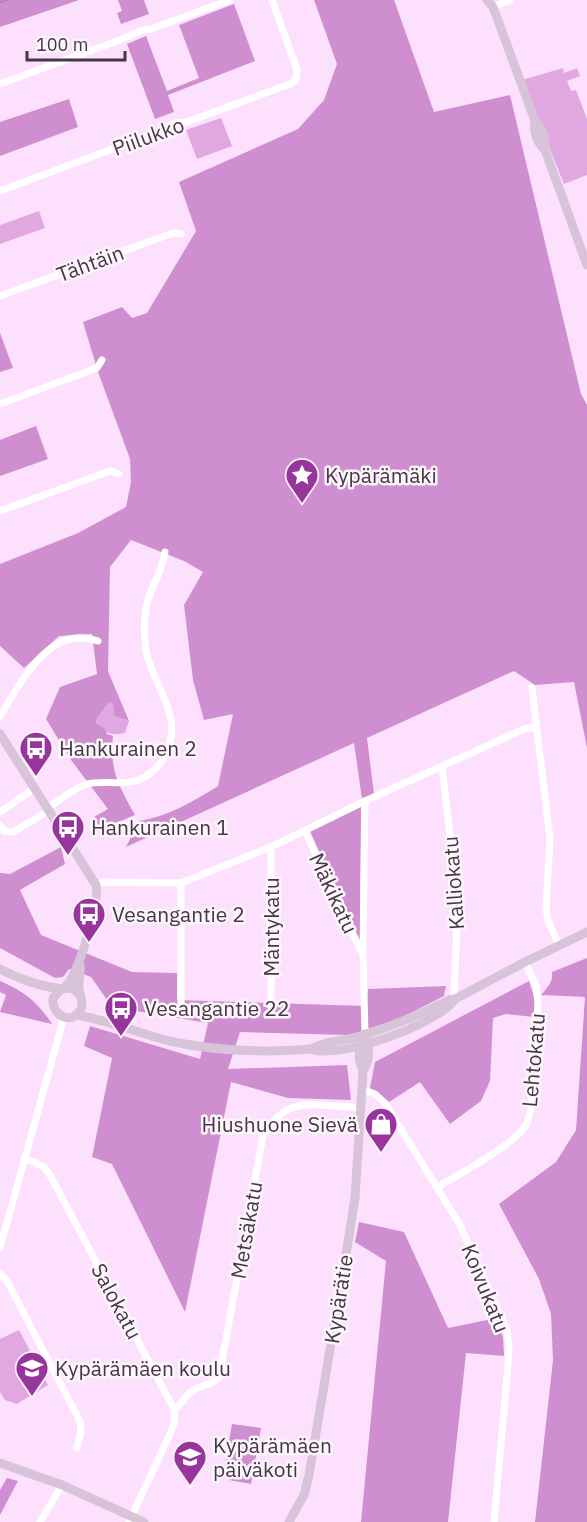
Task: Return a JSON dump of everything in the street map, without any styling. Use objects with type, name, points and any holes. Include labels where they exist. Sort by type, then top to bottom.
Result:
[{"type":"street","points":[[0,84],[230,0]]},
{"type":"street","name":"Piilukko","points":[[0,191],[153,134],[176,123],[188,122],[296,80],[297,69],[272,0]]},
{"type":"street","points":[[510,0],[491,2],[534,121],[540,126],[546,142],[545,150],[587,265]]},
{"type":"street","name":"Tähtäin","points":[[0,296],[173,233],[181,234]]},
{"type":"street","points":[[0,404],[97,368],[102,360]]},
{"type":"street","points":[[0,511],[110,471],[119,474]]},
{"type":"street","points":[[0,825],[4,831],[13,832],[86,785],[127,783],[145,777],[164,758],[174,730],[172,716],[148,661],[145,642],[147,604],[164,562],[165,552]]},
{"type":"street","points":[[0,716],[36,661],[48,650],[78,638],[98,641]]},
{"type":"street","points":[[532,688],[550,839],[546,909],[559,946]]},
{"type":"street","points":[[96,885],[103,882],[181,884],[271,847],[365,801],[524,729],[536,727]]},
{"type":"street","points":[[0,734],[96,885],[97,897],[80,963],[70,982],[56,993],[53,1001],[54,1009],[63,1021]]},
{"type":"street","name":"Kalliokatu","points":[[442,767],[459,902],[455,999]]},
{"type":"street","points":[[0,812],[35,788]]},
{"type":"street","name":"Kypärätie","points":[[289,1522],[304,1495],[309,1475],[352,1219],[361,1089],[363,1071],[368,1059],[364,1045],[365,801]]},
{"type":"street","name":"Mäkikatu","points":[[305,831],[363,954]]},
{"type":"street","name":"Mäntykatu","points":[[271,847],[271,1006]]},
{"type":"street","points":[[181,884],[181,1004]]},
{"type":"street","points":[[0,1248],[63,1021],[76,1015],[103,1020],[167,1040],[211,1048],[253,1051],[311,1049],[396,1025],[449,999],[455,999],[587,932]]},
{"type":"street","name":"Lehtokatu","points":[[438,1187],[503,1146],[518,1135],[527,1124],[531,1110],[538,1003],[536,985],[525,962]]},
{"type":"street","points":[[76,1015],[81,1000],[80,963]]},
{"type":"street","points":[[0,969],[34,985],[53,1001]]},
{"type":"street","points":[[34,985],[72,988],[81,1000],[103,1020]]},
{"type":"street","points":[[311,1049],[317,1052],[364,1045],[423,1022],[452,1005],[455,999]]},
{"type":"street","name":"Koivukatu","points":[[361,1089],[375,1094],[385,1103],[438,1187],[460,1225],[507,1330],[509,1347],[494,1522]]},
{"type":"street","name":"Metsäkatu","points":[[174,1409],[181,1406],[192,1390],[212,1383],[219,1377],[263,1136],[269,1124],[277,1115],[289,1108],[300,1106],[360,1108]]},
{"type":"street","name":"Salokatu","points":[[25,1158],[44,1167],[50,1175],[174,1409]]},
{"type":"street","points":[[0,1274],[7,1281],[80,1421],[81,1431],[77,1448]]},
{"type":"street","points":[[131,1519],[173,1426],[174,1409]]},
{"type":"street","points":[[0,1463],[62,1485],[131,1519],[144,1522]]},
{"type":"street","points":[[40,1522],[62,1485]]},
{"type":"shaded area","points":[[0,0],[79,0],[0,27]]},
{"type":"shaded area","points":[[118,0],[144,0],[149,14],[121,24],[117,13],[122,11]]},
{"type":"shaded area","points":[[314,0],[394,0],[434,112],[510,95],[581,394],[587,405],[587,748],[574,682],[535,685],[514,671],[367,738],[374,794],[362,799],[354,743],[126,847],[139,821],[170,812],[218,786],[233,714],[204,720],[193,680],[184,605],[203,572],[184,561],[131,540],[110,567],[108,671],[129,721],[114,716],[113,704],[109,702],[96,723],[105,729],[107,734],[113,736],[112,759],[116,777],[135,815],[99,830],[94,817],[108,809],[71,760],[46,719],[60,687],[97,674],[92,634],[59,636],[24,668],[0,646],[0,564],[78,533],[126,507],[131,482],[130,459],[98,372],[83,322],[122,307],[132,318],[147,313],[196,231],[179,182],[298,129],[324,100],[337,64]]},
{"type":"shaded area","points":[[234,4],[255,61],[168,95],[174,112],[155,119],[127,44],[146,36],[167,91],[199,78],[179,25]]},
{"type":"shaded area","points":[[563,68],[564,73],[577,68],[580,76],[567,81],[571,91],[576,90],[587,119],[587,175],[564,184],[522,80]]},
{"type":"shaded area","points":[[69,99],[78,127],[0,156],[0,122]]},
{"type":"shaded area","points":[[221,118],[232,146],[197,159],[186,130]]},
{"type":"shaded area","points":[[39,211],[45,228],[0,244],[0,225]]},
{"type":"shaded area","points":[[0,333],[13,368],[0,372]]},
{"type":"shaded area","points":[[36,426],[48,459],[0,476],[0,440]]},
{"type":"shaded area","points":[[109,702],[113,704],[114,716],[129,721],[125,733],[109,733],[96,723]]},
{"type":"shaded area","points":[[361,805],[360,944],[310,831]]},
{"type":"shaded area","points":[[61,847],[65,864],[20,890],[41,935],[132,972],[177,973],[177,1000],[366,1006],[368,989],[446,986],[444,996],[385,1026],[347,1035],[240,1032],[228,1069],[347,1065],[351,1100],[288,1098],[231,1082],[185,1312],[112,1164],[92,1157],[112,1058],[84,1046],[90,1026],[200,1059],[208,1023],[112,1007],[91,977],[69,969],[63,977],[55,978],[0,948],[0,873],[10,874]]},
{"type":"shaded area","points":[[587,958],[587,1522],[535,1522],[553,1360],[551,1314],[539,1279],[499,1204],[556,1162],[576,1130],[585,997],[541,995],[551,982],[552,972]]},
{"type":"shaded area","points":[[0,981],[30,998],[52,1024],[0,1012],[6,995],[0,992]]},
{"type":"shaded area","points":[[529,981],[535,1000],[534,1017],[506,1014],[493,1018],[490,1081],[481,1101],[450,1124],[420,1082],[389,1102],[370,1088],[375,1062]]},
{"type":"shaded area","points":[[359,1222],[404,1232],[448,1328],[497,1318],[503,1337],[504,1356],[466,1353],[448,1522],[361,1522],[386,1261],[355,1242]]},
{"type":"shaded area","points":[[19,1330],[48,1385],[17,1404],[5,1400],[0,1392],[0,1339]]},
{"type":"shaded area","points":[[232,1424],[261,1428],[251,1484],[229,1480],[230,1472],[224,1470]]},
{"type":"shaded area","points":[[7,1478],[18,1481],[0,1515],[0,1490]]},
{"type":"waterway","points":[[0,2],[7,0]]},
{"type":"place","name":"Kypärämäki","points":[[302,504]]},
{"type":"place","name":"Hankurainen 2","points":[[36,777]]},
{"type":"place","name":"Hankurainen 1","points":[[68,856]]},
{"type":"place","name":"Vesangantie 2","points":[[89,943]]},
{"type":"place","name":"Vesangantie 22","points":[[121,1037]]},
{"type":"place","name":"Hiushuone Sievä","points":[[381,1153]]},
{"type":"place","name":"Kypärämäen koulu","points":[[32,1397]]},
{"type":"place","name":"Kypärämäen päiväkoti","points":[[190,1486]]}]
